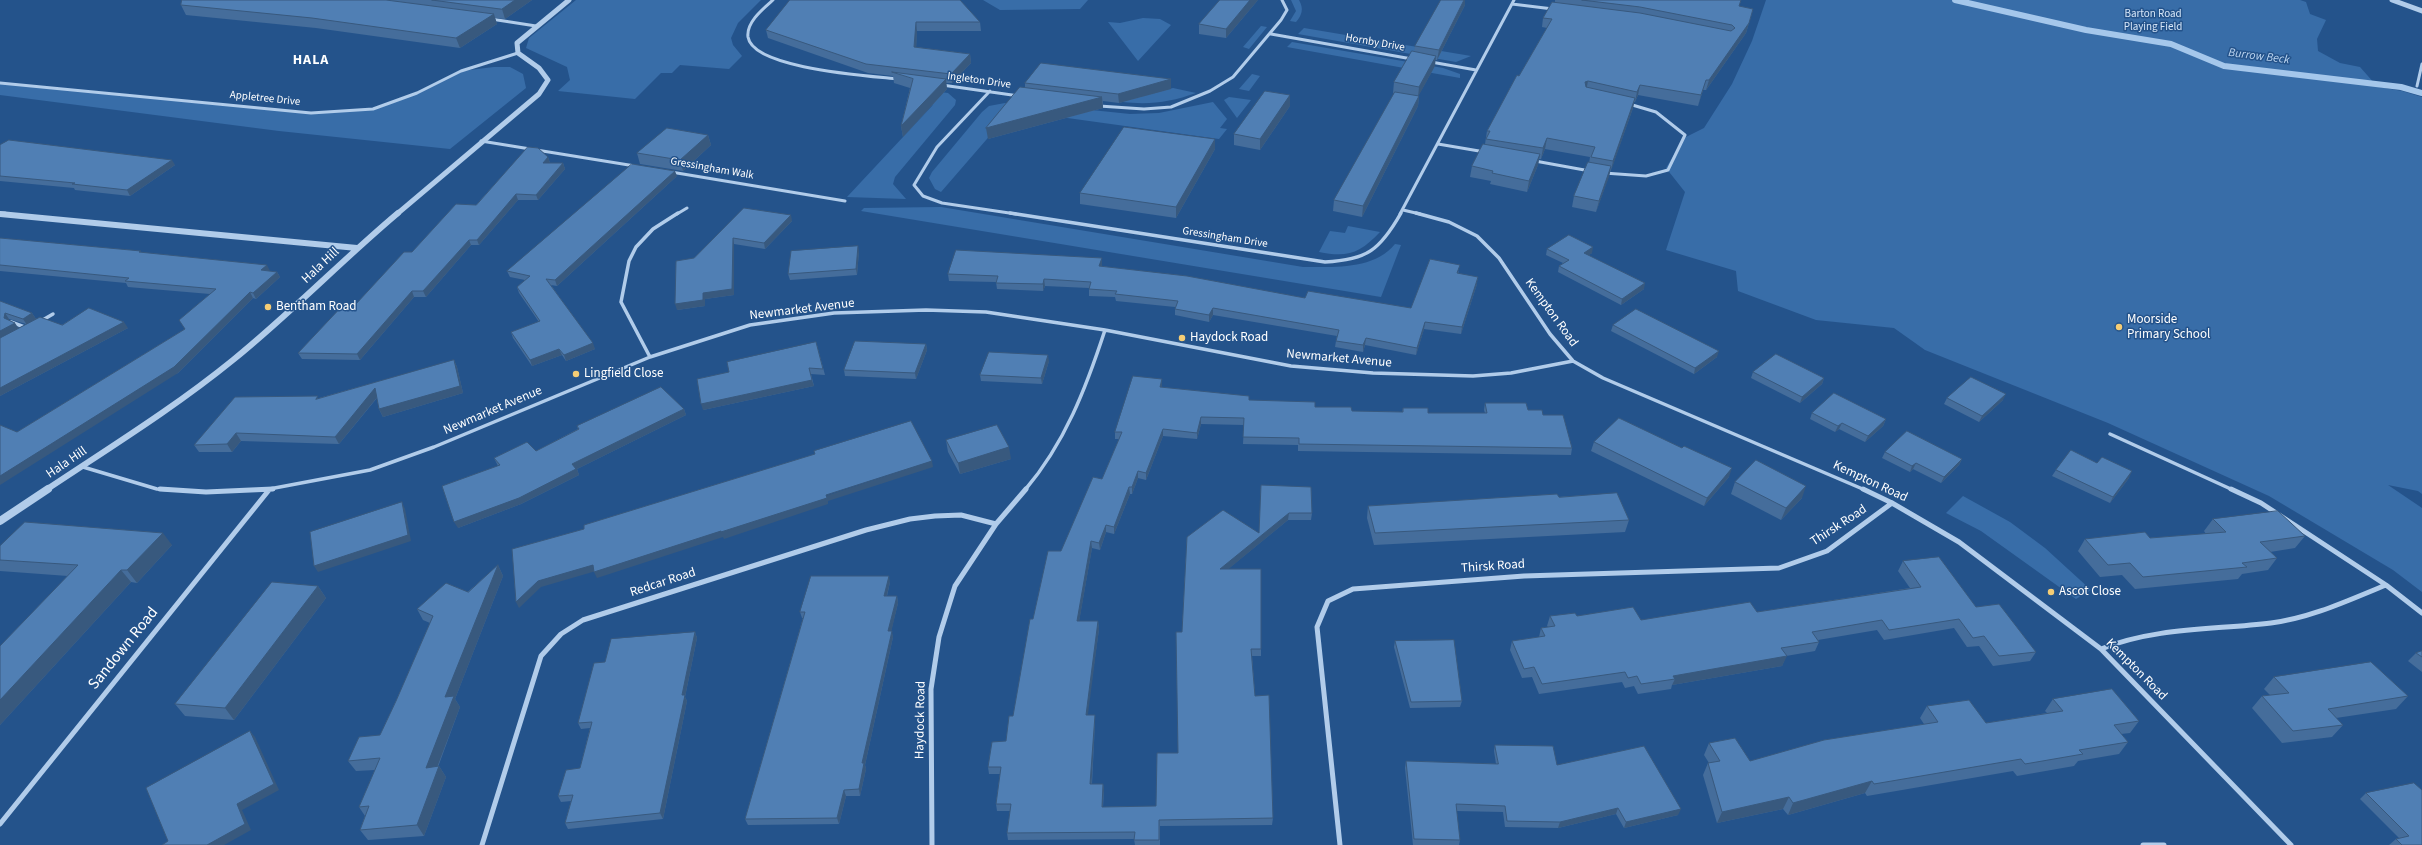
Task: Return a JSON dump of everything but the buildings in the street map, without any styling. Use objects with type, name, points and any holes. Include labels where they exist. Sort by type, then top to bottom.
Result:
[{"type":"street","points":[[518,53],[517,43],[569,0]]},
{"type":"street","points":[[773,0],[751,22],[748,36],[749,42],[763,55],[794,65],[906,80]]},
{"type":"street","points":[[1091,105],[1144,109],[1181,104],[1233,78],[1271,34],[1287,10],[1282,0]]},
{"type":"street","name":"Gressingham Drive","points":[[990,92],[945,139],[920,170],[914,185],[923,196],[942,203],[1325,262],[1349,261],[1371,252],[1389,234],[1514,0]]},
{"type":"street","points":[[2392,0],[2422,11]]},
{"type":"street","points":[[1512,4],[1559,10]]},
{"type":"street","points":[[488,19],[536,26]]},
{"type":"street","name":"Hornby Drive","points":[[1271,34],[1415,59]]},
{"type":"street","name":"Appletree Drive","points":[[0,83],[311,113],[373,109],[417,93],[461,71],[518,53]]},
{"type":"street","name":"Hala Hill","points":[[0,521],[83,467],[232,361],[291,311],[357,248],[481,141],[539,94],[548,80],[539,68],[518,53]]},
{"type":"street","points":[[1423,61],[1476,70]]},
{"type":"street","points":[[2417,86],[2422,64]]},
{"type":"street","name":"Ingleton Drive","points":[[936,84],[1024,96]]},
{"type":"street","points":[[1529,160],[1619,176],[1646,176],[1668,170],[1685,135],[1656,112],[1627,103]]},
{"type":"street","points":[[481,141],[637,166]]},
{"type":"street","points":[[1438,144],[1489,153]]},
{"type":"street","name":"Gressingham Walk","points":[[669,171],[844,201]]},
{"type":"street","points":[[650,357],[621,302],[629,261],[636,247],[653,229],[687,208]]},
{"type":"street","name":"Kempton Road","points":[[1403,210],[1449,222],[1477,236],[1499,258],[1550,334],[1573,361],[1603,378],[1892,503],[1959,542],[2101,649],[2291,845]]},
{"type":"street","points":[[0,214],[357,248]]},
{"type":"street","name":"Newmarket Avenue","points":[[83,467],[157,489],[206,492],[269,490],[370,470],[434,447],[650,357],[750,326],[834,313],[926,310],[986,312],[1105,330],[1291,366],[1373,373],[1473,376],[1511,373],[1573,361]]},
{"type":"street","points":[[21,332],[53,314]]},
{"type":"street","points":[[11,322],[28,328]]},
{"type":"street","name":"Haydock Road","points":[[932,845],[931,689],[939,637],[956,586],[996,524],[1038,475],[1066,431],[1086,388],[1105,330]]},
{"type":"street","points":[[2110,434],[2261,503],[2386,585],[2422,613]]},
{"type":"street","name":"Sandown Road","points":[[0,824],[269,490]]},
{"type":"street","name":"Thirsk Road","points":[[1340,845],[1317,627],[1328,601],[1353,589],[1524,576],[1779,568],[1827,550],[1892,503]]},
{"type":"street","name":"Redcar Road","points":[[482,845],[541,656],[561,634],[583,620],[866,530],[910,519],[961,515],[996,524]]},
{"type":"street","points":[[2101,649],[2116,643],[2184,629],[2272,623],[2319,612],[2386,585]]},
{"type":"street","points":[[2143,845],[2164,845]]},
{"type":"green space","points":[[576,0],[761,0],[738,23],[731,38],[733,45],[742,56],[729,69],[680,65],[672,73],[661,73],[635,99],[558,91],[570,80],[567,67],[526,48],[529,38]]},
{"type":"green space","points":[[983,0],[1088,0],[1080,9],[1000,10]]},
{"type":"green space","points":[[1291,0],[1299,0],[1302,9],[1300,17],[1296,22],[1290,21],[1296,11]]},
{"type":"green space","name":"Barton Road Playing Field","points":[[1766,0],[2300,0],[2306,2],[2310,14],[2326,20],[2317,39],[2318,51],[2340,63],[2360,67],[2375,84],[2344,81],[2402,91],[2422,97],[2422,494],[2418,491],[2388,485],[2422,508],[2422,592],[2393,570],[2269,496],[2108,423],[1925,350],[1894,328],[1816,320],[1738,291],[1736,271],[1666,250],[1685,192],[1666,168],[1684,138],[1704,128],[1732,84],[1752,41]]},
{"type":"green space","points":[[1143,18],[1160,19],[1171,25],[1138,61],[1108,22],[1120,23]]},
{"type":"green space","points":[[1261,26],[1267,27],[1249,49],[1243,47]]},
{"type":"green space","points":[[1304,28],[1471,56],[1456,62],[1298,34]]},
{"type":"green space","points":[[1292,42],[1443,68],[1460,74],[1460,78],[1287,47]]},
{"type":"green space","points":[[494,67],[510,67],[523,74],[526,88],[450,149],[279,131],[0,95],[0,83],[311,113],[373,109],[417,93],[461,71]]},
{"type":"green space","points":[[1252,74],[1260,76],[1249,91],[1239,89]]},
{"type":"green space","points":[[1173,88],[1196,93],[1178,99],[1160,102],[1123,102],[1128,94],[1144,96]]},
{"type":"green space","points":[[940,92],[948,93],[956,100],[955,105],[895,177],[893,184],[906,199],[847,197],[932,106]]},
{"type":"green space","points":[[1229,97],[1251,100],[1237,118],[1224,100]]},
{"type":"green space","points":[[1213,102],[1227,119],[1220,128],[1227,129],[1219,139],[1017,111],[1024,103],[1130,114],[1159,113]]},
{"type":"green space","points":[[1015,103],[993,132],[941,192],[935,189],[929,178],[932,172],[982,112],[989,106]]},
{"type":"green space","points":[[941,207],[1303,267],[1340,267],[1365,263],[1376,259],[1395,244],[1401,245],[1381,297],[861,211],[864,208]]},
{"type":"green space","points":[[1348,226],[1380,232],[1366,245],[1353,252],[1346,254],[1329,254],[1319,252],[1330,231],[1345,233]]},
{"type":"green space","points":[[1963,496],[2010,522],[2045,548],[2091,590],[2076,599],[1981,531],[1946,513]]},
{"type":"waterway","name":"Burrow Beck","points":[[1955,0],[2086,30],[2171,44],[2224,66],[2401,87],[2422,93]]},
{"type":"place","name":"Bentham Road","points":[[268,307]]},
{"type":"place","name":"Moorside Primary School","points":[[2119,327]]},
{"type":"place","name":"Haydock Road","points":[[1182,338]]},
{"type":"place","name":"Lingfield Close","points":[[576,374]]},
{"type":"place","name":"Ascot Close","points":[[2051,592]]},
{"type":"district","name":"HALA","points":[[311,61]]}]
